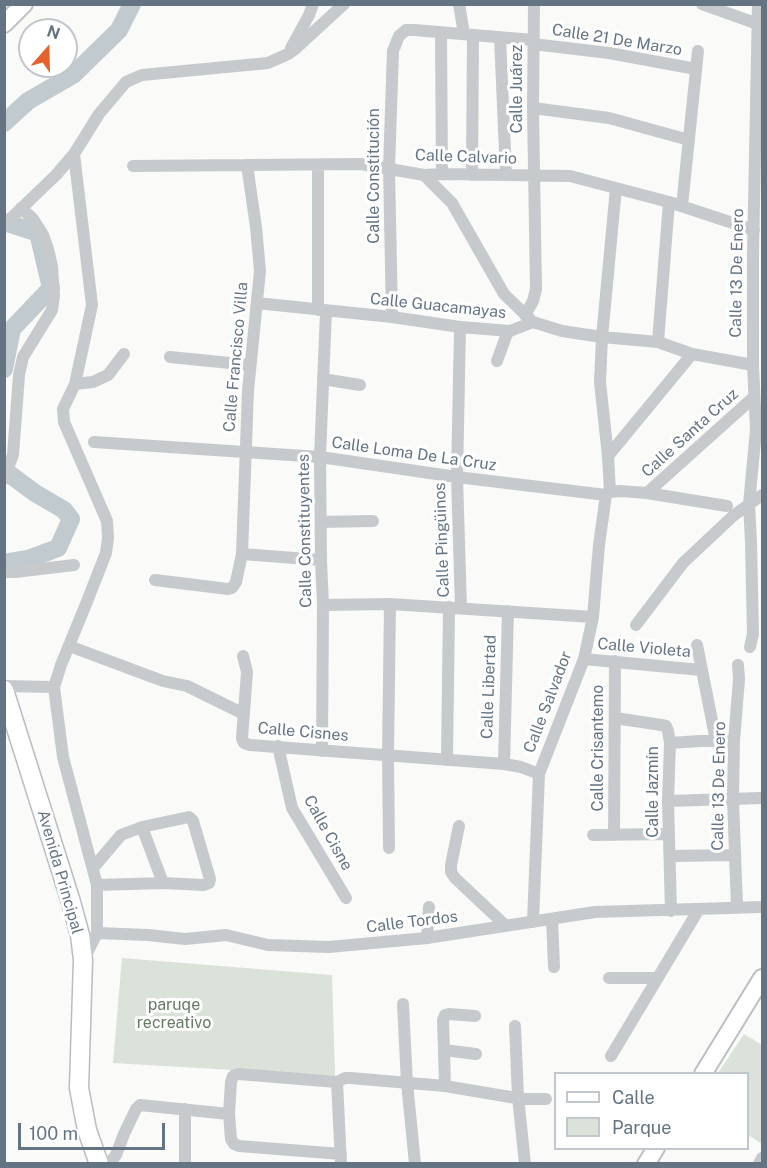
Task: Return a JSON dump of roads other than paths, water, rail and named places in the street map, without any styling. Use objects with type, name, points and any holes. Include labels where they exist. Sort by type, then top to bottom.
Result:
[{"type":"main road","name":"Avenida Principal","points":[[4,688],[80,935],[83,960],[79,1088],[87,1130],[99,1164]]},
{"type":"main road","name":"Avenida Principal","points":[[4,729],[52,880],[68,939],[71,976],[68,1076],[73,1113],[86,1164]]},
{"type":"street","points":[[4,24],[24,4]]},
{"type":"street","points":[[288,54],[313,4]]},
{"type":"street","points":[[326,21],[329,4]]},
{"type":"street","points":[[4,225],[56,175],[74,154],[99,114],[126,82],[142,75],[268,63],[288,54],[304,42],[344,4]]},
{"type":"street","points":[[459,4],[468,34],[472,175]]},
{"type":"street","name":"Calle Juárez","points":[[529,318],[536,289],[534,4]]},
{"type":"street","points":[[702,4],[758,24]]},
{"type":"street","name":"Calle 13 De Enero","points":[[750,647],[753,634],[757,539],[749,504],[756,430],[753,365],[758,337],[758,251],[754,230],[760,6]]},
{"type":"street","name":"Calle 21 De Marzo","points":[[399,36],[406,30],[414,30],[500,37],[609,52],[696,69]]},
{"type":"street","points":[[441,33],[442,174]]},
{"type":"street","name":"Calle Constitución","points":[[392,317],[388,168],[393,51],[399,36]]},
{"type":"street","points":[[500,37],[506,175]]},
{"type":"street","points":[[682,206],[698,51]]},
{"type":"street","points":[[533,108],[609,118],[689,140]]},
{"type":"street","points":[[74,154],[92,305],[75,384],[63,409],[64,422],[107,521],[108,538],[106,554],[61,664],[54,687],[63,757],[97,885],[97,933],[83,960]]},
{"type":"street","name":"Calle Calvario","points":[[133,166],[361,164],[424,175],[570,176],[669,202],[754,230]]},
{"type":"street","name":"Calle Francisco Villa","points":[[155,580],[228,589],[232,588],[236,582],[242,554],[250,365],[260,271],[247,165]]},
{"type":"street","name":"Calle Constituyentes","points":[[318,165],[323,379],[320,457],[323,605],[322,751]]},
{"type":"street","points":[[424,175],[452,203],[504,294],[529,318],[562,331],[602,338],[658,342],[692,354],[753,365]]},
{"type":"street","name":"Calle Salvador","points":[[533,922],[539,774],[584,659],[593,617],[599,544],[608,494],[608,456],[600,392],[602,338],[616,188]]},
{"type":"street","points":[[658,342],[669,202]]},
{"type":"street","points":[[4,479],[15,446],[19,375],[23,357],[52,310],[54,297],[52,266],[43,235],[33,219],[18,211]]},
{"type":"street","name":"Calle Guacamayas","points":[[258,303],[508,331],[529,318]]},
{"type":"street","name":"Calle Pingüinos","points":[[447,760],[455,608],[460,327]]},
{"type":"street","points":[[497,362],[508,331]]},
{"type":"street","points":[[75,384],[93,382],[108,375],[124,354]]},
{"type":"street","points":[[608,456],[692,354]]},
{"type":"street","points":[[170,357],[250,365]]},
{"type":"street","points":[[323,379],[360,385]]},
{"type":"street","name":"Calle Santa Cruz","points":[[647,493],[754,396]]},
{"type":"street","name":"Calle Loma De La Cruz","points":[[94,442],[320,457],[456,477],[608,494],[620,491],[647,493],[727,507]]},
{"type":"street","points":[[636,625],[683,563],[733,516],[762,495]]},
{"type":"street","points":[[321,522],[373,521]]},
{"type":"street","points":[[242,554],[321,560]]},
{"type":"street","points":[[4,572],[15,573],[74,566]]},
{"type":"street","points":[[389,848],[390,604]]},
{"type":"street","points":[[323,605],[390,604],[593,617]]},
{"type":"street","name":"Calle Libertad","points":[[504,764],[508,611]]},
{"type":"street","points":[[697,645],[701,670]]},
{"type":"street","name":"Calle Cisnes","points":[[69,646],[163,681],[188,687],[244,714],[242,738],[244,743],[250,745],[504,764],[539,774]]},
{"type":"street","points":[[243,656],[247,672],[244,714]]},
{"type":"street","name":"Calle Violeta","points":[[584,659],[701,670],[716,741]]},
{"type":"street","name":"Calle Crisantemo","points":[[615,661],[615,835]]},
{"type":"street","name":"Calle 13 De Enero","points":[[736,907],[733,798],[738,665]]},
{"type":"street","points":[[4,688],[54,687]]},
{"type":"street","name":"Calle Jazmín","points":[[615,718],[666,726],[668,731],[671,911]]},
{"type":"street","points":[[670,743],[734,741]]},
{"type":"street","name":"Calle Cisne","points":[[278,746],[292,808],[346,898]]},
{"type":"street","points":[[668,801],[762,798]]},
{"type":"street","points":[[93,868],[121,835],[142,827],[189,817],[193,821],[210,879],[204,885],[163,883],[97,885]]},
{"type":"street","points":[[459,826],[451,872],[506,926]]},
{"type":"street","points":[[142,827],[163,883]]},
{"type":"street","points":[[593,835],[669,834]]},
{"type":"street","points":[[670,856],[735,855]]},
{"type":"street","name":"Calle Tordos","points":[[97,933],[185,939],[226,935],[268,945],[329,947],[427,938],[595,912],[762,907]]},
{"type":"street","points":[[427,938],[429,908]]},
{"type":"street","points":[[611,1056],[699,909]]},
{"type":"street","points":[[552,919],[554,968]]},
{"type":"street","points":[[609,978],[658,978]]},
{"type":"street","points":[[704,1072],[762,978]]},
{"type":"street","points":[[403,1004],[407,1083],[415,1164]]},
{"type":"street","points":[[445,1086],[443,1020],[449,1014],[475,1016]]},
{"type":"street","points":[[516,1026],[518,1097],[525,1164]]},
{"type":"street","points":[[444,1050],[476,1054]]},
{"type":"street","points":[[337,1082],[341,1159],[239,1146],[231,1139],[231,1082],[233,1076],[238,1074],[337,1082],[350,1078],[445,1086],[522,1099],[546,1099]]},
{"type":"street","points":[[107,1164],[116,1155],[136,1109],[140,1105],[230,1114]]},
{"type":"street","points":[[185,1108],[185,1164]]},
{"type":"street","points":[[646,1164],[655,1150]]},
{"type":"street","points":[[759,1164],[762,1158]]},
{"type":"waterway","points":[[4,123],[28,101],[73,75],[119,30],[132,4]]},
{"type":"waterway","points":[[4,222],[38,233],[51,288],[12,329],[4,369]]},
{"type":"waterway","points":[[4,470],[35,493],[64,510],[71,519],[58,548],[28,559],[4,563]]},
{"type":"park label","name":"paruqe recreativo","points":[[174,1014]]}]
